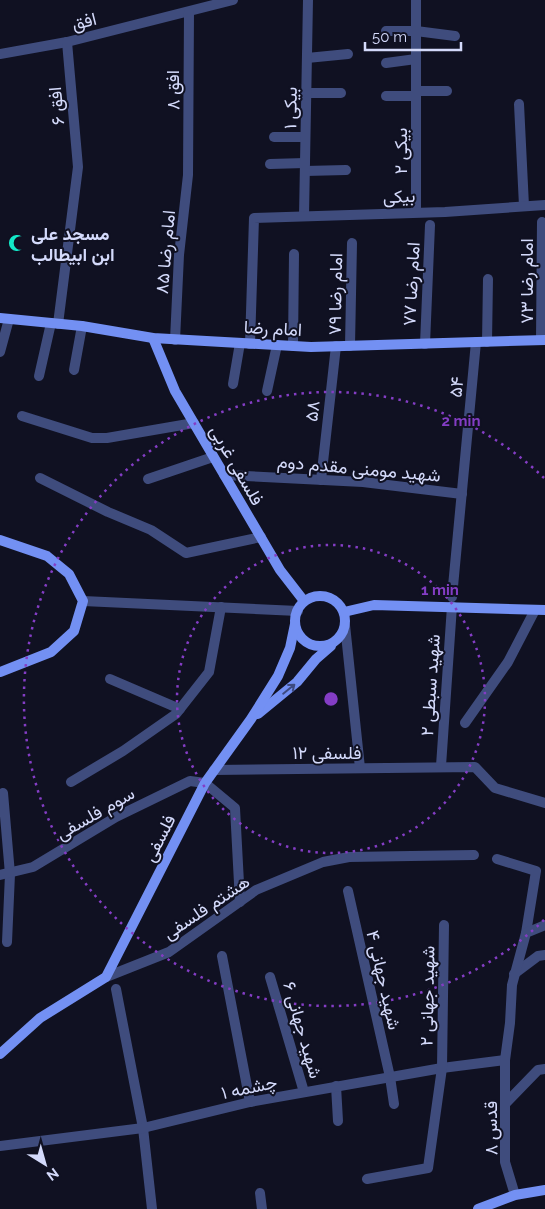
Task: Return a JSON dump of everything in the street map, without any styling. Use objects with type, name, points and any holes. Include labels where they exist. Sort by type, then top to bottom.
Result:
[{"type":"street","name":"افق","points":[[0,54],[67,42],[233,0]]},
{"type":"street","name":"۱ بیکی","points":[[304,216],[308,0]]},
{"type":"street","name":"۲ بیکی","points":[[416,0],[416,211]]},
{"type":"street","name":"افق ۸","points":[[188,167],[189,12]]},
{"type":"street","points":[[386,31],[416,31],[455,36]]},
{"type":"street","name":"افق ۶","points":[[38,376],[55,324],[78,167],[67,42]]},
{"type":"street","points":[[307,58],[348,54]]},
{"type":"street","points":[[386,63],[416,60]]},
{"type":"street","points":[[386,96],[447,91]]},
{"type":"street","points":[[306,94],[341,93]]},
{"type":"street","points":[[519,104],[524,206]]},
{"type":"street","points":[[274,136],[305,138]]},
{"type":"street","points":[[270,164],[346,170]]},
{"type":"street","name":"امام رضا ۸۵","points":[[175,340],[179,255],[188,167]]},
{"type":"street","name":"بیکی","points":[[245,343],[254,218],[416,211],[445,212],[545,205]]},
{"type":"street","name":"امام رضا ۷۳","points":[[542,222],[543,340]]},
{"type":"street","name":"امام رضا ۷۷","points":[[425,344],[430,224]]},
{"type":"street","name":"امام رضا ۷۹","points":[[350,346],[352,243]]},
{"type":"street","points":[[293,346],[294,254]]},
{"type":"street","name":"۵۴","points":[[452,602],[462,494],[482,342],[488,279]]},
{"type":"street","points":[[0,352],[4,319]]},
{"type":"street","name":"امام رضا","points":[[4,319],[82,326],[153,338],[293,346],[543,340]]},
{"type":"street","points":[[74,370],[82,326]]},
{"type":"street","name":"فلسفی غربی","points":[[153,338],[176,391],[194,424],[280,570],[304,602]]},
{"type":"street","points":[[233,384],[245,343]]},
{"type":"street","points":[[267,391],[277,345]]},
{"type":"street","name":"۵۸","points":[[321,480],[336,346]]},
{"type":"street","points":[[22,416],[92,438],[107,438],[194,424]]},
{"type":"street","points":[[148,480],[213,457]]},
{"type":"street","name":"شهید مومنی مقدم دوم","points":[[224,475],[363,482],[462,494]]},
{"type":"street","points":[[40,478],[108,512],[151,530],[186,553],[260,537]]},
{"type":"street","points":[[0,540],[47,556],[69,574],[83,601],[74,631],[52,652],[0,672]]},
{"type":"street","points":[[251,719],[278,676],[290,648],[298,611],[304,602],[314,597],[324,596],[336,602],[344,612],[360,768]]},
{"type":"street","points":[[83,601],[298,611]]},
{"type":"street","points":[[344,612],[374,605],[452,602],[540,610],[508,662],[465,723]]},
{"type":"street","name":"۲ شهید سبطی","points":[[441,766],[452,602]]},
{"type":"street","points":[[70,782],[123,750],[176,714],[209,672],[221,607]]},
{"type":"street","points":[[294,624],[300,638],[309,645],[320,647],[336,641]]},
{"type":"street","points":[[251,719],[297,682],[316,659],[336,641],[345,625]]},
{"type":"street","points":[[110,679],[180,709]]},
{"type":"street","name":"فلسفی","points":[[106,977],[205,783],[251,719]]},
{"type":"street","name":"۱۲ فلسفی","points":[[214,770],[475,767],[495,788],[545,803]]},
{"type":"street","name":"سوم فلسفی","points":[[5,874],[33,867],[116,817],[190,781],[205,783]]},
{"type":"street","points":[[205,783],[234,808],[240,902]]},
{"type":"street","points":[[3,793],[7,942]]},
{"type":"street","name":"هشتم فلسفی","points":[[106,977],[169,952],[256,890],[323,862],[349,857],[474,855]]},
{"type":"street","name":"قدس ۸","points":[[497,859],[536,871],[526,933],[514,974],[505,1060],[505,1162],[516,1195]]},
{"type":"street","name":"۴ شهید جهانی","points":[[348,891],[390,1077],[394,1104]]},
{"type":"street","name":"۲ شهید جهانی","points":[[367,1179],[428,1168],[442,1068],[444,924]]},
{"type":"street","points":[[526,933],[545,925]]},
{"type":"street","points":[[514,974],[538,956],[545,955]]},
{"type":"street","points":[[222,956],[250,1102]]},
{"type":"street","points":[[0,1054],[40,1018],[106,977]]},
{"type":"street","name":"۶ شهید جهانی","points":[[270,977],[304,1092]]},
{"type":"street","points":[[116,989],[143,1128],[152,1209]]},
{"type":"street","name":"چشمه ۱","points":[[0,1146],[143,1128],[250,1102],[442,1068],[505,1060]]},
{"type":"street","points":[[506,1102],[538,1070],[545,1069]]},
{"type":"street","points":[[336,1086],[338,1121]]},
{"type":"street","points":[[478,1209],[516,1195],[545,1190]]},
{"type":"street","points":[[260,1193],[262,1209]]},
{"type":"place","name":"مسجد علی ابن ابیطالب","points":[[17,243]]}]
